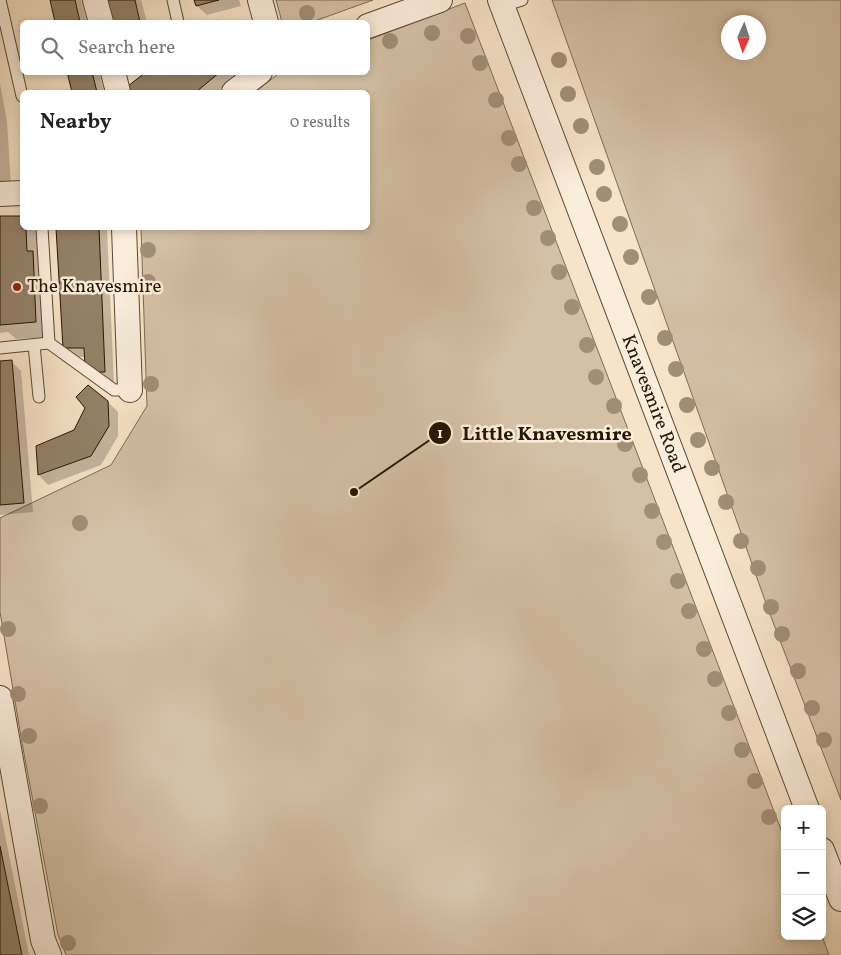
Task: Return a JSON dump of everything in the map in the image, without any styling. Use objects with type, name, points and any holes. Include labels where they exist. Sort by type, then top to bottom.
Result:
[{"type":"street","points":[[95,0],[100,20]]},
{"type":"street","points":[[260,0],[265,20]]},
{"type":"street","points":[[370,25],[440,0]]},
{"type":"street","name":"Knavesmire Road","points":[[508,2],[805,805]]},
{"type":"street","points":[[114,75],[118,90]]},
{"type":"street","points":[[237,90],[256,75]]},
{"type":"street","points":[[0,194],[20,192]]},
{"type":"street","points":[[124,230],[130,390]]},
{"type":"street","points":[[0,698],[43,940],[49,955]]},
{"type":"street","points":[[826,860],[841,899]]},
{"type":"lane","points":[[0,0],[21,90]]},
{"type":"lane","points":[[173,0],[178,20]]},
{"type":"lane","points":[[42,230],[49,344]]},
{"type":"lane","points":[[34,344],[39,397]]},
{"type":"lane","points":[[0,348],[49,344],[114,390],[130,390]]},
{"type":"shaded area","points":[[276,0],[373,0],[318,20],[281,20]]},
{"type":"shaded area","points":[[552,0],[841,0],[841,800],[768,609]]},
{"type":"shaded area","points":[[465,3],[781,830],[781,940],[823,940],[829,955],[66,955],[58,935],[0,612],[0,518],[111,465],[147,406],[141,230],[370,230],[370,90],[258,90],[277,75],[370,75],[370,39]]},
{"type":"building","points":[[50,0],[75,0],[80,20],[55,20]]},
{"type":"building","points":[[107,0],[135,0],[140,20],[112,20]]},
{"type":"building","points":[[194,0],[219,0],[196,6]]},
{"type":"building","points":[[68,75],[93,75],[96,90],[72,90]]},
{"type":"building","points":[[142,75],[216,75],[198,90],[129,90],[128,86]]},
{"type":"building","name":"The Knavesmire","points":[[0,216],[20,216],[20,230],[26,230],[27,251],[33,251],[36,322],[0,325]]},
{"type":"building","points":[[56,230],[99,230],[105,372],[95,372],[85,367],[84,348],[63,348]]},
{"type":"building","points":[[12,360],[24,503],[0,505],[0,361]]},
{"type":"building","points":[[88,385],[108,401],[109,426],[91,456],[38,475],[36,446],[74,430],[85,408],[76,397]]},
{"type":"building","points":[[0,846],[22,955],[0,955]]},
{"type":"place","name":"The Knavesmire","points":[[17,287]]},
{"type":"place","name":"Little Knavesmire","points":[[354,492]]}]
